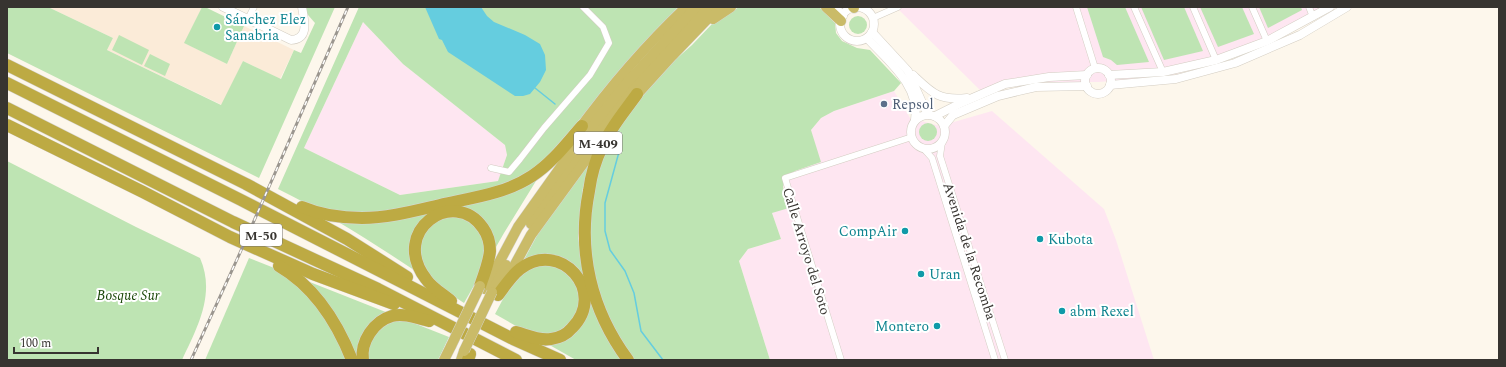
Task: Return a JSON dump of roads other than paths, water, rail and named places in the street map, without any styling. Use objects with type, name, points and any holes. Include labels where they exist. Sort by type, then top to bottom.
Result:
[{"type":"highway","name":"M-409","points":[[463,354],[489,290],[505,239],[524,208],[610,89],[685,7]]},
{"type":"highway","name":"M-409","points":[[452,360],[463,354],[489,290],[518,227],[565,160],[624,86],[696,7]]},
{"type":"highway","name":"M-409","points":[[489,290],[525,233],[573,164],[630,92],[708,7]]},
{"type":"highway","name":"M-409","points":[[489,290],[602,137],[637,94],[719,7]]},
{"type":"highway","name":"M-409","points":[[672,56],[688,44],[713,19],[731,7]]},
{"type":"highway","points":[[826,7],[848,12]]},
{"type":"highway","points":[[7,65],[246,184],[347,239],[429,291],[509,330],[542,351]]},
{"type":"highway","name":"M-50","points":[[7,84],[241,200],[439,302],[560,360]]},
{"type":"highway","points":[[628,360],[612,338],[598,307],[587,268],[584,228],[585,208],[590,184],[602,147],[609,134],[637,94]]},
{"type":"highway","name":"M-50","points":[[7,108],[233,222],[378,289],[516,360]]},
{"type":"highway","points":[[7,125],[230,237],[294,274],[312,293],[332,318],[352,360]]},
{"type":"highway","points":[[246,184],[314,212],[362,218],[390,215],[486,195],[510,188],[532,176],[545,166],[582,126]]},
{"type":"highway","points":[[452,301],[435,289],[426,280],[415,259],[414,247],[422,227],[431,218],[443,212],[456,211],[470,216],[478,221],[487,234],[490,242],[490,251],[486,267],[489,290],[510,278],[518,270],[528,264],[542,260],[560,263],[570,268],[577,276],[582,286],[585,299],[583,309],[577,323],[566,334],[557,338],[544,340],[509,330]]},
{"type":"highway","points":[[230,237],[313,274],[410,311],[501,358],[509,360]]},
{"type":"highway","points":[[363,360],[362,355],[365,340],[375,326],[392,316],[408,316],[429,321]]},
{"type":"highway","name":"M-409","points":[[444,360],[463,354]]},
{"type":"street","points":[[223,7],[291,40],[300,38],[305,29],[302,7]]},
{"type":"street","points":[[248,20],[254,7]]},
{"type":"street","points":[[491,168],[508,172],[590,75],[609,43],[603,27],[582,7]]},
{"type":"street","points":[[835,7],[848,12],[865,10],[873,18],[874,25],[870,35],[856,41],[851,40],[843,32],[848,12]]},
{"type":"street","points":[[873,18],[898,7]]},
{"type":"street","points":[[1076,7],[1095,68]]},
{"type":"street","points":[[1134,7],[1163,72]]},
{"type":"street","points":[[1193,7],[1216,60]]},
{"type":"street","points":[[1252,7],[1267,41]]},
{"type":"street","points":[[1309,7],[1313,17]]},
{"type":"street","points":[[1110,75],[1163,72],[1216,60],[1267,41],[1330,7]]},
{"type":"street","points":[[1110,85],[1176,79],[1235,63],[1300,35],[1347,7]]},
{"type":"street","points":[[870,35],[931,92],[950,98],[974,97]]},
{"type":"street","points":[[870,35],[904,79],[916,103],[917,112],[911,128],[914,142],[924,148],[934,148],[942,142],[944,137],[944,126],[939,119],[926,109],[908,71]]},
{"type":"street","points":[[944,126],[953,115],[998,96],[1036,87],[1086,86],[1096,93],[1104,92],[1110,85],[1110,75],[1104,69],[1095,68],[1087,75],[1086,86]]},
{"type":"street","points":[[915,120],[920,116],[933,115],[1005,84],[1049,77],[1087,75]]},
{"type":"street","name":"Calle Arroyo del Soto","points":[[841,360],[785,178],[912,137]]},
{"type":"street","name":"Avenida de la Recomba","points":[[942,142],[940,156],[1005,360]]},
{"type":"street","name":"Avenida de la Recomba","points":[[924,148],[932,158],[995,360]]},
{"type":"water","points":[[425,7],[481,7],[487,16],[494,22],[525,35],[540,44],[545,55],[546,70],[540,82],[530,94],[515,96],[448,52],[442,40],[439,39]]},
{"type":"waterway","points":[[535,88],[555,104]]},
{"type":"waterway","points":[[619,152],[605,203],[605,231],[610,250],[625,271],[634,293],[641,331],[663,360]]},
{"type":"railway","points":[[191,360],[348,7]]},
{"type":"place","name":"Sánchez Elez Sanabria","points":[[217,27]]},
{"type":"place","name":"Repsol","points":[[884,104]]},
{"type":"place","name":"CompAir","points":[[905,231]]},
{"type":"place","name":"Kubota","points":[[1040,239]]},
{"type":"place","name":"Uran","points":[[921,274]]},
{"type":"place","name":"abm Rexel","points":[[1062,311]]},
{"type":"place","name":"Montero","points":[[937,326]]},
{"type":"park label","name":"Bosque Sur","points":[[128,295]]}]
